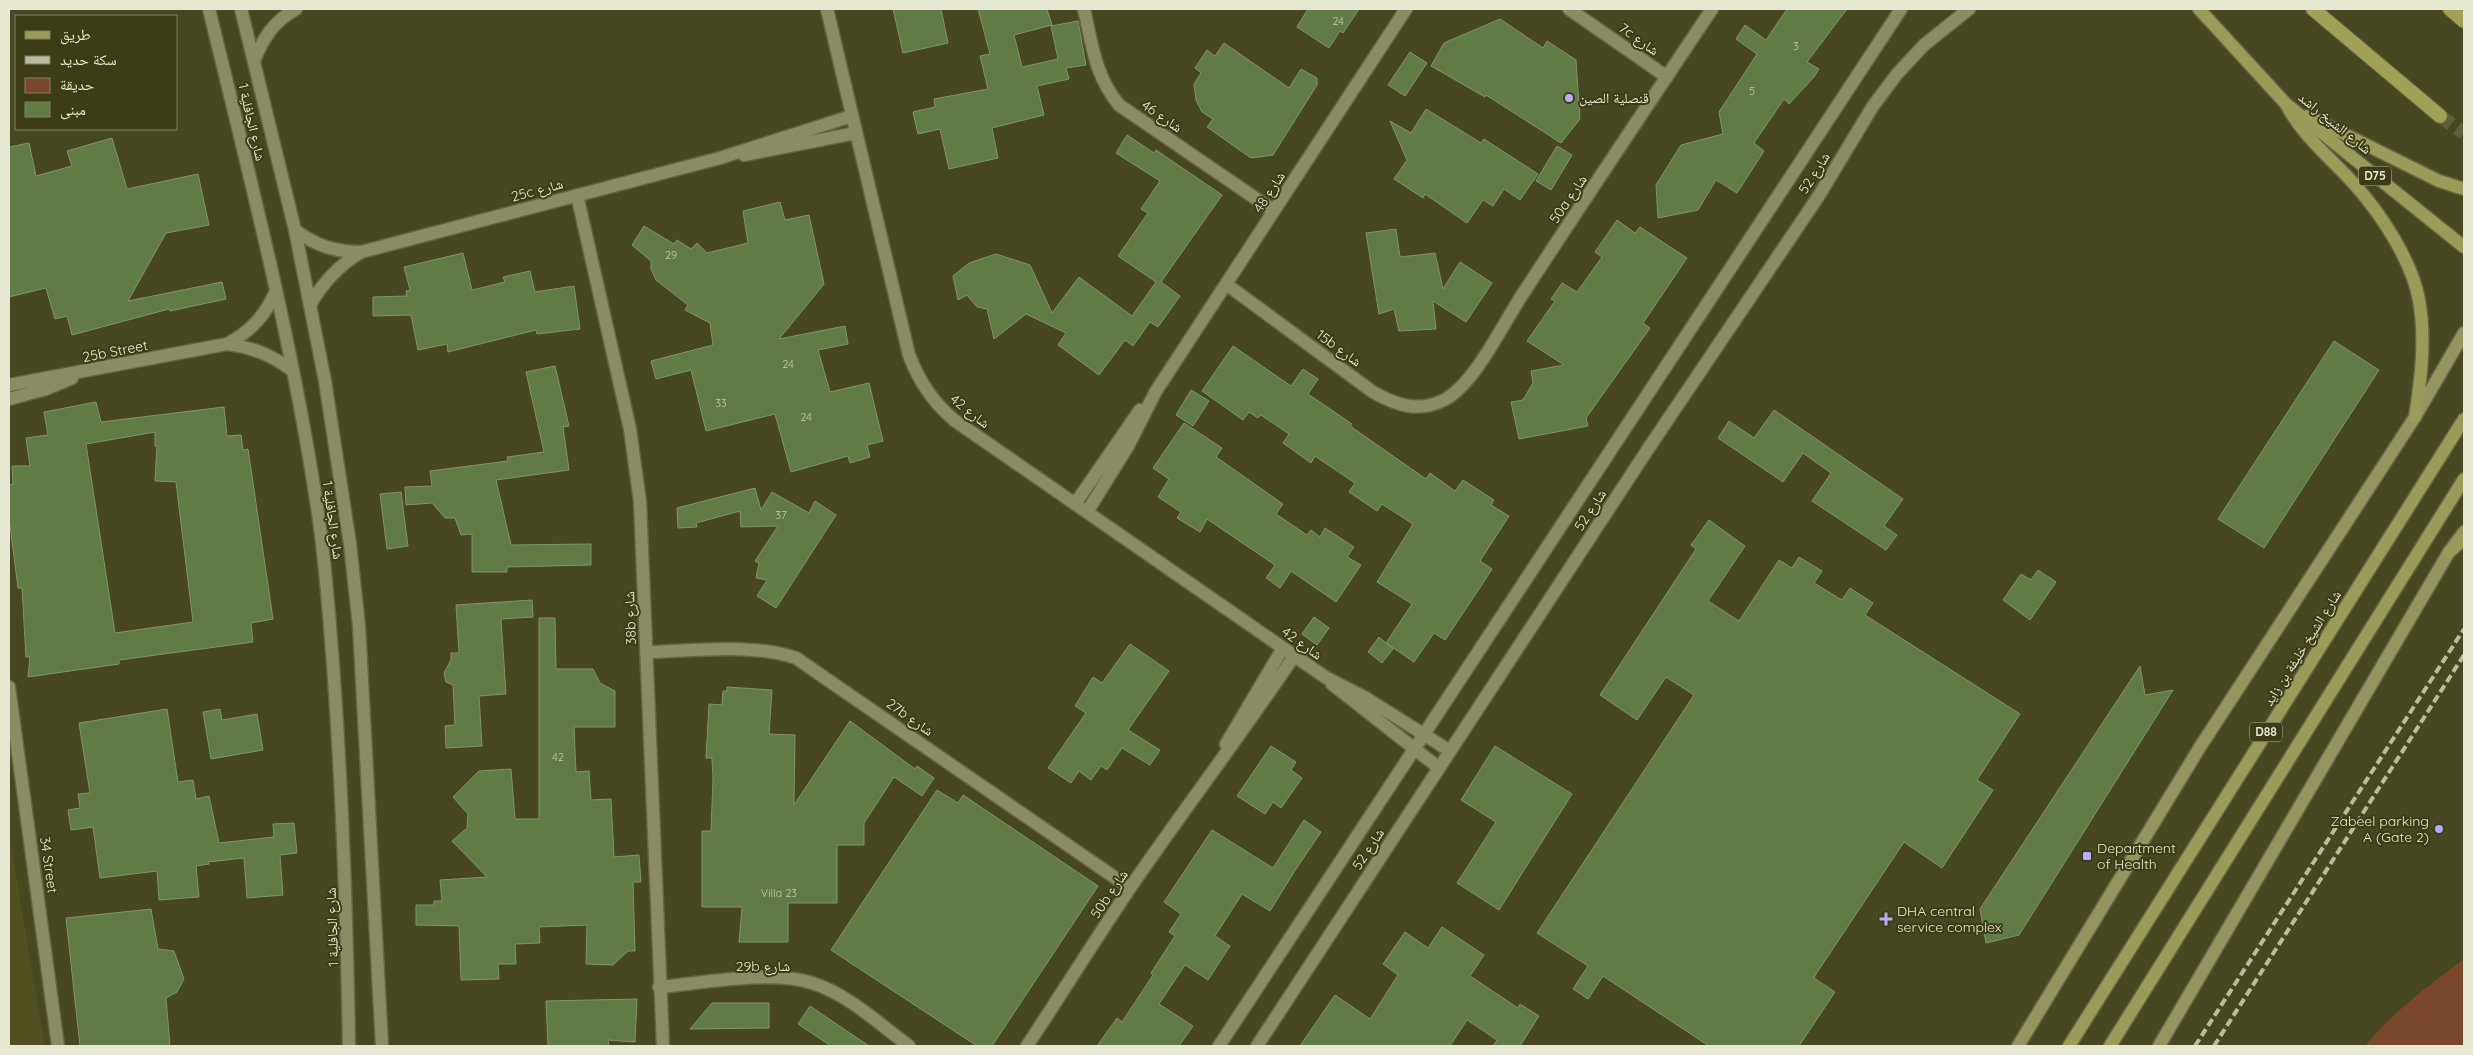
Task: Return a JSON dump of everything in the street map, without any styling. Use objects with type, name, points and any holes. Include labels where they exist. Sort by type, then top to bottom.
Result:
[{"type":"highway","points":[[2312,9],[2440,116]]},
{"type":"highway","points":[[2450,9],[2464,21]]},
{"type":"main road","name":"شارع الشيخ راشد","points":[[2199,9],[2286,104],[2464,246]]},
{"type":"main road","points":[[2286,104],[2439,181],[2464,189]]},
{"type":"main road","points":[[2286,104],[2302,130],[2368,201],[2393,238],[2412,278],[2419,299],[2422,338],[2421,376],[2415,417]]},
{"type":"main road","points":[[2018,1046],[2200,747],[2415,417],[2464,333]]},
{"type":"main road","name":"شارع الشيخ خليفة بن زايد","points":[[2069,1046],[2464,419]]},
{"type":"main road","name":"D88","points":[[2110,1046],[2464,478]]},
{"type":"main road","points":[[2159,1046],[2449,552],[2464,532]]},
{"type":"main road","points":[[2449,552],[2464,539]]},
{"type":"street","name":"شارع الجافلية 1","points":[[209,9],[276,291],[318,511],[328,596],[341,787],[350,1046]]},
{"type":"street","name":"شارع الجافلية 1","points":[[240,9],[295,230],[339,462],[356,593],[376,903],[382,1046]]},
{"type":"street","points":[[254,61],[261,43],[272,27],[296,9]]},
{"type":"street","name":"شارع 42","points":[[827,9],[908,355],[931,398],[954,420],[1294,656],[1325,677],[1353,690],[1450,751]]},
{"type":"street","name":"شارع 46","points":[[1084,9],[1099,75],[1107,91],[1118,105],[1274,211]]},
{"type":"street","name":"شارع 48","points":[[1075,504],[1118,439],[1156,391],[1406,9]]},
{"type":"street","name":"7c شارع","points":[[1569,9],[1667,77]]},
{"type":"street","name":"50a شارع","points":[[1443,400],[1464,386],[1522,294],[1712,9]]},
{"type":"street","name":"شارع 52","points":[[1219,1046],[1901,9]]},
{"type":"street","name":"شارع 52","points":[[1257,1046],[1648,449],[1818,197],[1872,106],[1896,74],[1924,45],[1969,9]]},
{"type":"street","name":"25c شارع","points":[[295,230],[319,245],[347,252],[362,252],[720,158],[852,116]]},
{"type":"street","name":"25c شارع","points":[[720,158],[777,150],[856,134]]},
{"type":"street","name":"38b شارع","points":[[577,195],[630,429],[640,502],[659,987],[663,1046]]},
{"type":"street","name":"25c شارع","points":[[310,305],[337,269],[362,252]]},
{"type":"street","name":"15b شارع","points":[[1226,284],[1373,392],[1394,404],[1420,408],[1443,400]]},
{"type":"street","name":"25b Street","points":[[9,385],[78,374],[227,344],[243,335],[257,323],[268,308],[276,291]]},
{"type":"street","name":"25b Street","points":[[227,344],[244,346],[262,352],[292,370]]},
{"type":"street","name":"25b Street","points":[[9,399],[58,385],[78,374]]},
{"type":"street","name":"شارع 48","points":[[1087,512],[1128,446],[1156,391]]},
{"type":"street","name":"50b شارع","points":[[1219,760],[1243,713],[1283,648]]},
{"type":"street","name":"27b شارع","points":[[646,652],[758,650],[778,652],[796,658],[1130,888]]},
{"type":"street","name":"50b شارع","points":[[1027,1046],[1130,888],[1219,760],[1252,719],[1294,656]]},
{"type":"street","name":"شارع 42","points":[[1325,677],[1341,693],[1439,768]]},
{"type":"street","name":"34 Street","points":[[9,687],[58,1046]]},
{"type":"street","name":"29b شارع","points":[[659,987],[783,978],[813,983],[840,996],[909,1046]]},
{"type":"shaded area","points":[[9,832],[45,1046],[9,1046]]},
{"type":"green space","points":[[2464,959],[2464,1046],[2365,1046],[2399,1010]]},
{"type":"building","points":[[893,9],[941,9],[948,43],[903,53]]},
{"type":"building","points":[[978,9],[1047,9],[1052,25],[1014,35],[1022,67],[1058,59],[1051,26],[1078,21],[1086,65],[1066,68],[1069,79],[1037,86],[1044,115],[992,128],[998,158],[949,169],[940,129],[918,134],[913,112],[935,107],[934,99],[988,89],[980,56],[990,54]]},
{"type":"building","points":[[1308,9],[1359,9],[1343,33],[1340,31],[1329,48],[1297,27]]},
{"type":"building","points":[[1787,9],[1847,9],[1807,62],[1819,69],[1814,77],[1789,104],[1784,99],[1754,143],[1764,151],[1737,193],[1716,180],[1698,210],[1658,218],[1656,185],[1681,145],[1723,134],[1719,112],[1757,54],[1736,39],[1745,25],[1766,40]]},
{"type":"building","points":[[1500,19],[1543,48],[1547,41],[1576,60],[1580,119],[1561,143],[1486,95],[1485,97],[1431,66],[1444,43]]},
{"type":"building","points":[[1224,43],[1289,88],[1301,69],[1317,78],[1317,85],[1273,155],[1251,158],[1207,127],[1213,119],[1202,112],[1196,100],[1194,84],[1201,73],[1195,68],[1207,50],[1215,56]]},
{"type":"building","points":[[1410,52],[1427,63],[1405,96],[1388,85]]},
{"type":"building","points":[[1426,109],[1481,143],[1484,139],[1538,174],[1520,200],[1504,189],[1493,206],[1483,200],[1467,223],[1425,194],[1423,198],[1394,179],[1407,160],[1390,121],[1411,133]]},
{"type":"building","points":[[1127,135],[1154,153],[1156,150],[1222,195],[1161,282],[1180,296],[1158,327],[1150,322],[1133,346],[1125,340],[1099,375],[1058,345],[1066,333],[1026,314],[994,339],[987,309],[977,307],[967,295],[958,300],[953,276],[969,263],[996,254],[1030,265],[1052,313],[1079,277],[1132,316],[1156,282],[1118,256],[1148,213],[1141,209],[1160,181],[1116,153]]},
{"type":"building","points":[[112,138],[127,189],[198,174],[209,225],[166,233],[128,301],[222,282],[226,299],[170,311],[169,309],[72,335],[67,316],[55,319],[46,288],[9,297],[9,147],[29,143],[36,176],[72,166],[67,151]]},
{"type":"building","points":[[1557,146],[1572,155],[1551,190],[1536,181]]},
{"type":"building","points":[[780,202],[785,220],[809,215],[824,284],[779,339],[845,326],[848,344],[818,350],[830,392],[869,383],[883,441],[867,445],[870,457],[850,463],[848,456],[791,472],[775,414],[706,431],[691,370],[656,379],[651,361],[713,345],[710,323],[685,310],[688,305],[656,280],[651,269],[651,261],[632,245],[644,226],[674,244],[677,240],[691,249],[697,243],[707,253],[748,243],[743,211]]},
{"type":"building","points":[[1617,220],[1635,233],[1640,227],[1687,258],[1643,323],[1650,328],[1586,418],[1588,426],[1519,439],[1511,402],[1523,400],[1533,383],[1531,371],[1564,365],[1527,341],[1555,301],[1551,299],[1562,283],[1577,292],[1602,257],[1595,252]]},
{"type":"building","points":[[1396,229],[1400,257],[1435,253],[1443,289],[1460,262],[1492,283],[1466,322],[1433,301],[1436,329],[1399,331],[1394,309],[1379,314],[1366,233]]},
{"type":"building","points":[[463,253],[472,290],[505,282],[503,277],[530,271],[535,292],[574,286],[580,329],[537,334],[536,330],[448,352],[447,344],[418,350],[411,315],[373,316],[373,297],[407,296],[406,291],[410,290],[404,267]]},
{"type":"building","points":[[2334,341],[2379,370],[2264,548],[2218,519]]},
{"type":"building","points":[[1233,346],[1291,386],[1303,369],[1318,379],[1308,394],[1352,424],[1350,426],[1426,479],[1430,473],[1455,491],[1463,480],[1494,500],[1491,505],[1509,516],[1480,561],[1492,569],[1481,586],[1445,640],[1434,633],[1414,662],[1386,643],[1412,604],[1377,582],[1413,524],[1382,504],[1377,511],[1349,492],[1355,483],[1315,456],[1311,463],[1283,443],[1289,434],[1261,415],[1258,418],[1249,412],[1243,420],[1202,391]]},
{"type":"building","points":[[555,366],[569,426],[563,427],[569,470],[496,480],[511,545],[591,544],[591,565],[507,567],[507,572],[472,572],[472,534],[461,535],[455,518],[445,518],[432,503],[406,505],[405,487],[432,486],[430,471],[508,461],[507,457],[544,452],[526,372]]},
{"type":"building","points":[[1191,390],[1209,401],[1193,426],[1176,415]]},
{"type":"building","points":[[96,402],[101,422],[224,407],[227,436],[241,435],[243,450],[248,449],[273,619],[251,623],[253,642],[119,660],[119,664],[28,677],[30,657],[26,657],[22,588],[18,588],[9,518],[9,485],[13,484],[12,466],[30,466],[26,438],[48,435],[44,412]],"holes":[[[155,432],[155,446],[157,446],[155,481],[176,482],[193,622],[115,633],[86,444]]]},
{"type":"building","points":[[1774,410],[1903,499],[1884,526],[1897,535],[1886,550],[1812,501],[1831,473],[1803,453],[1783,482],[1718,438],[1729,421],[1754,438]]},
{"type":"building","points":[[1184,423],[1222,448],[1216,457],[1283,504],[1276,514],[1307,535],[1311,530],[1320,537],[1325,528],[1354,547],[1347,557],[1361,565],[1336,602],[1291,571],[1280,588],[1266,578],[1275,565],[1207,519],[1200,532],[1177,518],[1181,512],[1158,497],[1169,479],[1153,468]]},
{"type":"building","points":[[755,488],[761,510],[772,492],[809,513],[815,501],[836,515],[776,608],[757,596],[767,580],[756,578],[759,563],[755,561],[778,526],[741,527],[740,511],[696,523],[697,527],[678,528],[677,508]]},
{"type":"building","points":[[401,492],[408,546],[387,549],[380,494]]},
{"type":"building","points":[[1709,520],[1745,546],[1708,601],[1739,621],[1779,560],[1792,568],[1799,557],[1822,571],[1814,583],[1842,600],[1850,588],[1873,603],[1865,615],[2020,714],[1977,780],[1993,790],[1942,868],[1904,842],[1816,974],[1814,978],[1835,992],[1799,1046],[1709,1046],[1603,976],[1588,999],[1573,989],[1588,966],[1537,933],[1694,695],[1666,677],[1637,720],[1600,695],[1696,549],[1691,545]]},
{"type":"building","points":[[2038,570],[2056,582],[2030,620],[2003,600],[2021,574],[2031,580]]},
{"type":"building","points":[[532,600],[533,617],[501,619],[506,694],[479,696],[482,746],[446,748],[445,726],[455,725],[453,685],[446,682],[444,673],[451,660],[451,653],[459,653],[456,605]]},
{"type":"building","points":[[1314,617],[1329,628],[1317,645],[1302,634]]},
{"type":"building","points":[[539,618],[555,618],[556,669],[593,669],[600,683],[615,691],[615,727],[574,727],[576,772],[589,771],[591,800],[611,799],[614,857],[639,855],[641,882],[633,882],[635,951],[628,951],[613,965],[586,964],[587,925],[539,927],[540,943],[515,944],[516,964],[498,964],[499,979],[461,980],[459,926],[416,925],[416,905],[434,905],[434,901],[442,901],[440,880],[487,877],[452,841],[467,828],[468,814],[453,797],[479,771],[511,769],[515,819],[539,819]]},
{"type":"building","points":[[1379,637],[1393,649],[1382,663],[1368,652]]},
{"type":"building","points":[[1130,644],[1169,671],[1128,730],[1160,750],[1150,765],[1122,748],[1107,770],[1101,766],[1091,780],[1079,771],[1071,783],[1048,768],[1086,713],[1075,706],[1093,677],[1102,683]]},
{"type":"building","points":[[2140,666],[2145,695],[2173,690],[2019,935],[1986,943],[1980,909]]},
{"type":"building","points":[[727,687],[772,690],[769,734],[795,735],[794,805],[850,721],[915,769],[917,766],[934,778],[922,796],[894,777],[864,823],[864,845],[837,845],[837,903],[788,903],[788,942],[739,942],[742,907],[702,907],[702,831],[711,831],[713,779],[712,758],[706,758],[709,704],[722,705],[723,691],[727,691]]},
{"type":"building","points":[[167,709],[178,782],[193,780],[196,799],[209,796],[219,843],[274,837],[273,824],[294,823],[297,853],[280,855],[283,895],[247,898],[244,858],[208,862],[209,864],[196,866],[199,897],[159,900],[157,871],[100,878],[93,827],[71,830],[68,810],[80,808],[78,794],[90,793],[79,723]]},
{"type":"building","points":[[220,709],[222,720],[257,714],[263,750],[211,759],[203,712]]},
{"type":"building","points":[[1271,746],[1296,762],[1291,770],[1302,778],[1281,808],[1273,802],[1265,814],[1237,796]]},
{"type":"building","points":[[1495,746],[1572,794],[1499,910],[1457,883],[1496,822],[1461,800]]},
{"type":"building","points":[[937,790],[958,803],[963,795],[1098,886],[992,1046],[977,1046],[831,950]]},
{"type":"building","points":[[1304,820],[1321,832],[1270,911],[1242,894],[1215,936],[1230,946],[1208,980],[1185,965],[1159,1004],[1193,1026],[1179,1046],[1097,1046],[1117,1018],[1122,1022],[1153,975],[1151,973],[1175,936],[1169,932],[1181,914],[1164,902],[1212,830],[1273,868]]},
{"type":"building","points":[[151,909],[158,949],[174,951],[184,979],[177,992],[166,998],[170,1046],[80,1046],[66,918]]},
{"type":"building","points":[[1442,927],[1484,955],[1470,976],[1518,1008],[1520,1004],[1539,1016],[1520,1046],[1493,1046],[1497,1040],[1467,1020],[1450,1046],[1300,1046],[1335,995],[1370,1019],[1398,975],[1383,964],[1405,932],[1428,948]]},
{"type":"building","points":[[637,999],[635,1042],[608,1040],[609,1046],[548,1046],[546,1001]]},
{"type":"building","points":[[712,1003],[769,1003],[769,1028],[690,1029]]},
{"type":"building","points":[[810,1006],[869,1046],[831,1046],[798,1024]]},
{"type":"tunnel","points":[[2440,116],[2464,133]]},
{"type":"railway","points":[[2195,1046],[2464,629]]},
{"type":"railway","points":[[2214,1046],[2464,655]]},
{"type":"place","name":"قنصلية الصين","points":[[1569,98]]},
{"type":"place","name":"Zabeel parking A (Gate 2)","points":[[2439,829]]},
{"type":"place","name":"Department of Health","points":[[2087,856]]},
{"type":"place","name":"DHA central service complex","points":[[1886,919]]}]
